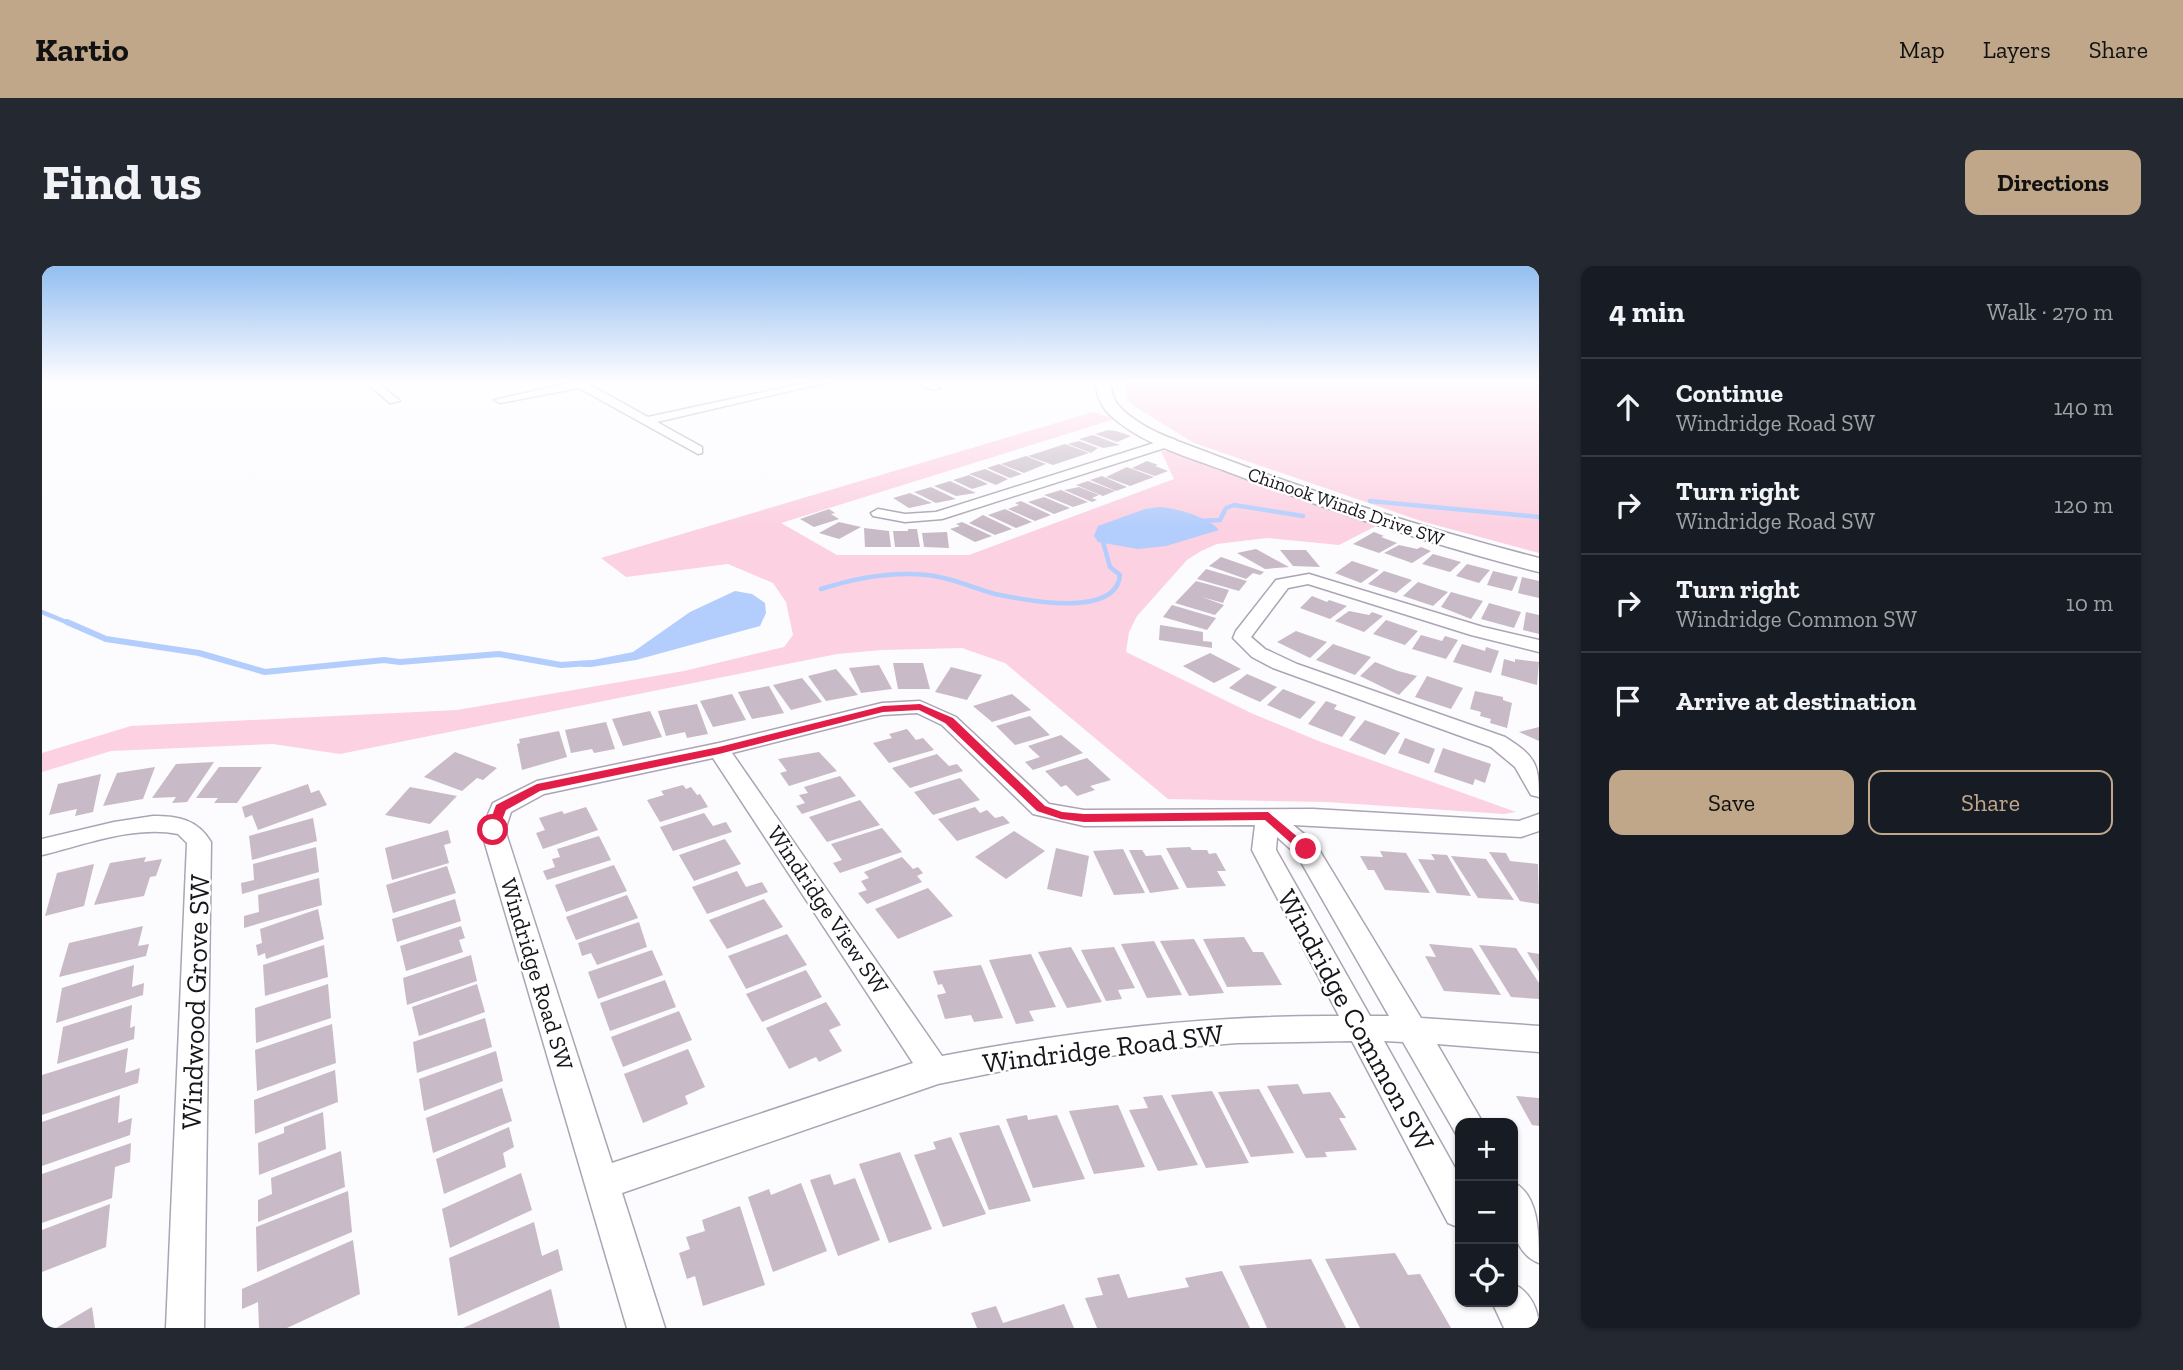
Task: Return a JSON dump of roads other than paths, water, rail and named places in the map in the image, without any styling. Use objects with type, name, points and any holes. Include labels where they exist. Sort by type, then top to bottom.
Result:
[{"type":"street","points":[[662,430],[698,450]]},
{"type":"street","name":"Chinook Winds Drive SW","points":[[1147,430],[1170,442],[1250,474],[1402,526],[1539,565]]},
{"type":"street","points":[[878,513],[905,518],[937,516],[1170,442]]},
{"type":"street","points":[[1539,646],[1477,631],[1310,579],[1282,584],[1242,638],[1248,646],[1269,658],[1308,675],[1498,742],[1516,753],[1530,770],[1539,790]]},
{"type":"street","name":"Windridge Road SW","points":[[646,1328],[493,830],[500,808],[537,788],[719,750],[883,709],[920,707],[949,720],[1041,808],[1061,816],[1268,816],[1521,829],[1539,822]]},
{"type":"street","name":"Windridge View SW","points":[[719,750],[935,1070]]},
{"type":"street","name":"Windridge Common SW","points":[[1268,816],[1264,849],[1455,1202]]},
{"type":"street","name":"Windridge Common SW","points":[[1268,816],[1306,849],[1464,1118]]},
{"type":"street","name":"Windwood Grove SW","points":[[42,847],[125,829],[169,823],[187,828],[199,842],[185,1328]]},
{"type":"street","name":"Windridge Road SW","points":[[601,1183],[935,1070],[1035,1053],[1177,1035],[1362,1029],[1539,1039]]},
{"type":"street","points":[[1518,1208],[1539,1245]]},
{"type":"street","points":[[1513,1307],[1525,1328]]},
{"type":"water","points":[[1159,507],[1191,514],[1219,530],[1166,546],[1138,549],[1098,542],[1094,536],[1098,526],[1145,509]]},
{"type":"water","points":[[735,591],[752,594],[765,603],[766,613],[760,626],[636,660],[591,667],[583,667],[578,663],[633,652],[690,612]]},
{"type":"waterway","points":[[1370,501],[1539,517]]},
{"type":"waterway","points":[[1197,521],[1220,520],[1226,508],[1234,505],[1303,516]]},
{"type":"waterway","points":[[821,589],[873,576],[914,574],[945,578],[995,594],[1026,600],[1086,602],[1103,597],[1115,589],[1120,575],[1110,567],[1103,542],[1111,539]]},
{"type":"waterway","points":[[42,612],[71,624]]},
{"type":"waterway","points":[[67,622],[106,639],[199,653],[265,672],[384,660],[400,662],[499,654],[561,665],[590,663]]}]
